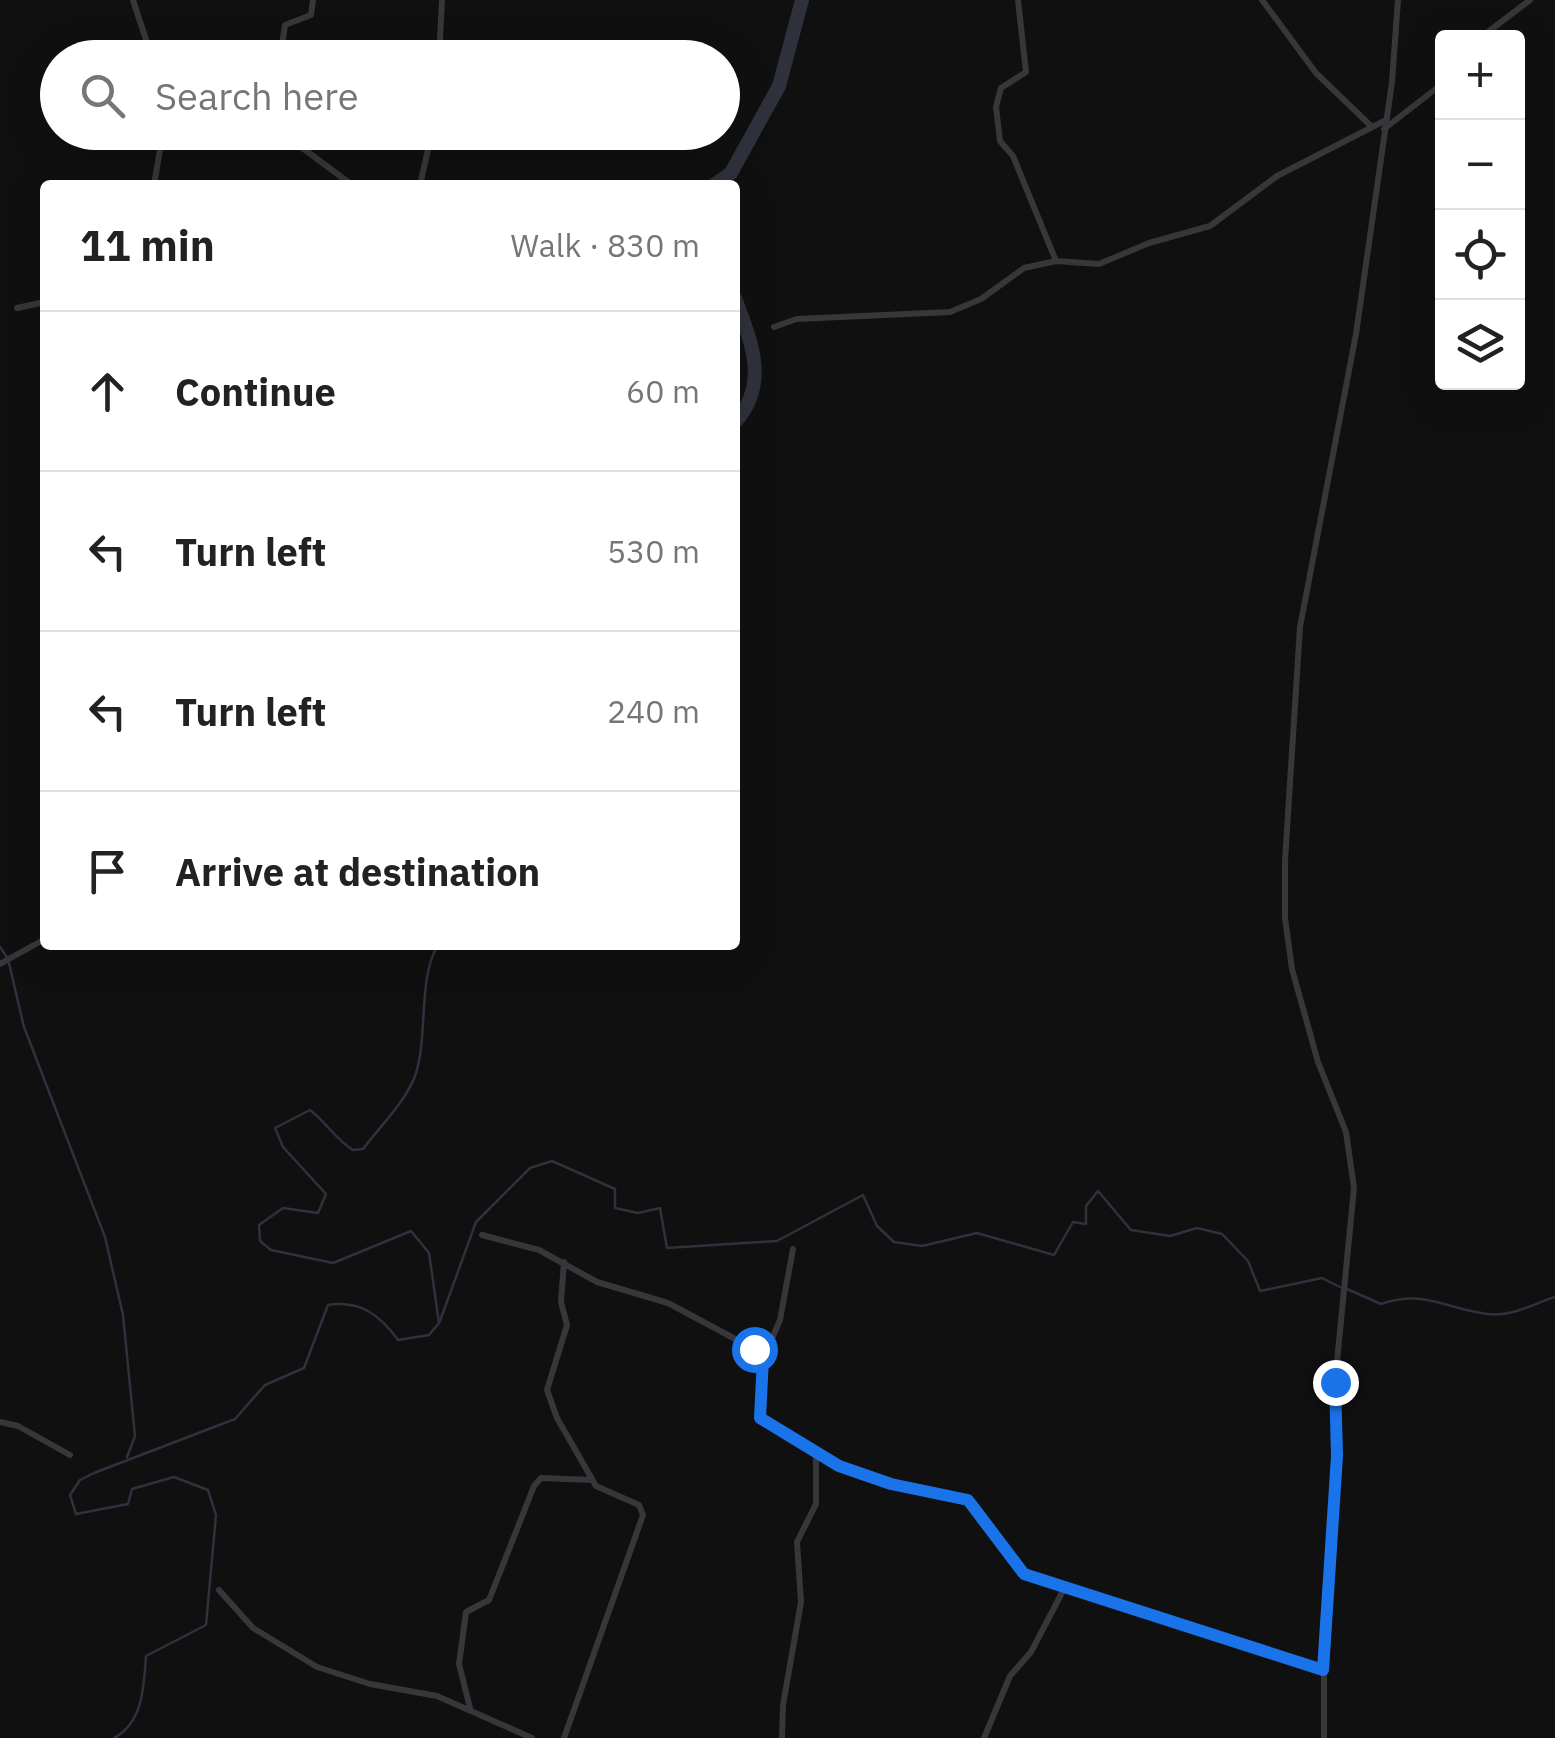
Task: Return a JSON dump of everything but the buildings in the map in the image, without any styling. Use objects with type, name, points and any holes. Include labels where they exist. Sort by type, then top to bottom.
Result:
[{"type":"street","points":[[133,0],[146,40]]},
{"type":"street","points":[[283,40],[285,24],[309,17],[313,0]]},
{"type":"street","points":[[440,40],[442,0]]},
{"type":"street","points":[[1018,0],[1026,72],[1001,88],[996,107],[1000,141],[1013,156],[1056,260]]},
{"type":"street","points":[[1262,0],[1316,73],[1372,126]]},
{"type":"street","points":[[1324,1738],[1323,1670],[1337,1456],[1335,1382],[1354,1188],[1346,1132],[1318,1062],[1292,969],[1284,918],[1285,861],[1300,627],[1347,390],[1385,124],[1398,0]]},
{"type":"street","points":[[1491,30],[1530,0]]},
{"type":"street","points":[[774,327],[797,319],[950,312],[980,299],[1024,268],[1056,260],[1098,264],[1148,243],[1210,226],[1277,176],[1372,126],[1385,124],[1435,89]]},
{"type":"street","points":[[155,180],[160,150]]},
{"type":"street","points":[[306,150],[345,180]]},
{"type":"street","points":[[421,180],[428,150]]},
{"type":"street","points":[[17,308],[40,303]]},
{"type":"street","points":[[0,964],[40,942]]},
{"type":"street","points":[[482,1235],[511,1240],[564,1262],[597,1282],[668,1303],[763,1358]]},
{"type":"street","points":[[792,1249],[780,1320],[763,1358],[760,1418],[816,1454],[878,1480],[968,1500],[1000,1540],[1016,1570],[1323,1670]]},
{"type":"street","points":[[564,1262],[561,1302],[567,1325],[547,1390],[557,1418],[592,1480],[602,1490],[639,1506],[643,1515],[564,1738]]},
{"type":"street","points":[[0,1422],[18,1426],[70,1456]]},
{"type":"street","points":[[782,1738],[783,1705],[802,1602],[797,1542],[816,1504],[816,1454]]},
{"type":"street","points":[[470,1709],[459,1664],[466,1612],[489,1600],[534,1486],[541,1478],[592,1480]]},
{"type":"street","points":[[984,1738],[1010,1676],[1031,1652],[1065,1587]]},
{"type":"street","points":[[220,1590],[253,1628],[317,1666],[470,1709],[532,1738]]},
{"type":"waterway","points":[[721,180],[731,173],[779,86],[802,0]]},
{"type":"waterway","points":[[740,311],[751,346],[755,377],[740,416]]},
{"type":"waterway","points":[[0,947],[8,959],[24,1027],[105,1237],[123,1315],[135,1436],[127,1457]]},
{"type":"waterway","points":[[114,1738],[136,1713],[143,1691],[146,1656],[206,1625],[216,1515],[208,1490],[174,1477],[132,1489],[128,1504],[76,1514],[70,1495],[80,1480],[235,1419],[265,1385],[304,1368],[328,1305],[350,1305],[368,1311],[398,1340],[429,1335],[439,1323],[429,1253],[411,1231],[333,1263],[271,1250],[260,1241],[259,1225],[283,1208],[318,1213],[326,1194],[283,1147],[275,1128],[310,1110],[347,1146],[363,1149],[406,1093],[420,1058],[425,990],[436,950]]},
{"type":"waterway","points":[[440,1321],[476,1222],[530,1168],[552,1161],[615,1189],[615,1208],[638,1213],[660,1208],[667,1248],[777,1241],[863,1195],[877,1226],[894,1242],[922,1246],[977,1233],[1054,1255],[1073,1222],[1086,1224],[1086,1206],[1098,1191],[1131,1230],[1170,1236],[1197,1228],[1222,1234],[1248,1261],[1260,1291],[1322,1278],[1340,1287]]},
{"type":"waterway","points":[[1347,1289],[1381,1304],[1423,1299],[1497,1314],[1555,1297]]},
{"type":"route","points":[[754,1349],[763,1358],[760,1418],[839,1466],[891,1484],[968,1500],[1000,1540],[1016,1570],[1144,1615],[1323,1670],[1337,1456],[1335,1382]]}]
